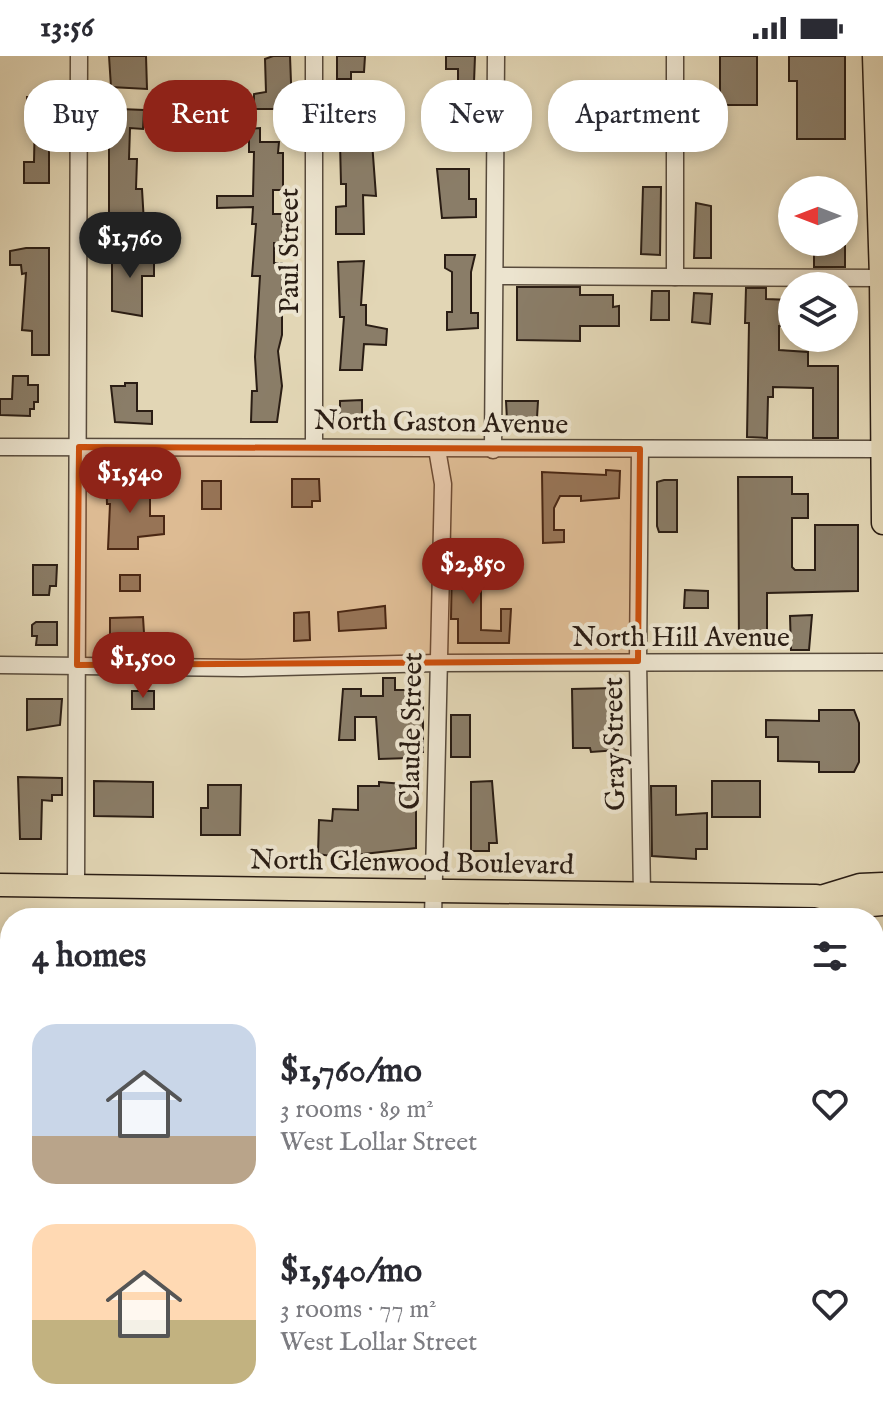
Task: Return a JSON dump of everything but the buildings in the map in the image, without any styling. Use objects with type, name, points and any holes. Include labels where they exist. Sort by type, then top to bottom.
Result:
[{"type":"main road","points":[[874,56],[878,85],[882,287],[883,523]]},
{"type":"main road","name":"North Glenwood Boulevard","points":[[823,896],[860,885],[883,884]]},
{"type":"main road","name":"North Glenwood Boulevard","points":[[0,885],[823,896],[861,906],[883,904]]},
{"type":"street","points":[[76,886],[79,56]]},
{"type":"street","name":"Paul Street","points":[[314,56],[314,445]]},
{"type":"street","points":[[493,450],[496,56]]},
{"type":"street","points":[[675,56],[675,277]]},
{"type":"street","points":[[495,276],[675,277],[882,287]]},
{"type":"street","name":"North Gaston Avenue","points":[[0,447],[314,445],[493,450],[882,449]]},
{"type":"street","name":"Claude Street","points":[[433,908],[443,484],[437,449]]},
{"type":"street","name":"Gray Street","points":[[640,449],[638,661],[642,894]]},
{"type":"street","name":"North Hill Avenue","points":[[0,665],[242,668],[638,661],[883,662]]},
{"type":"highlighted area","points":[[79,447],[640,449],[638,661],[77,665]]}]
